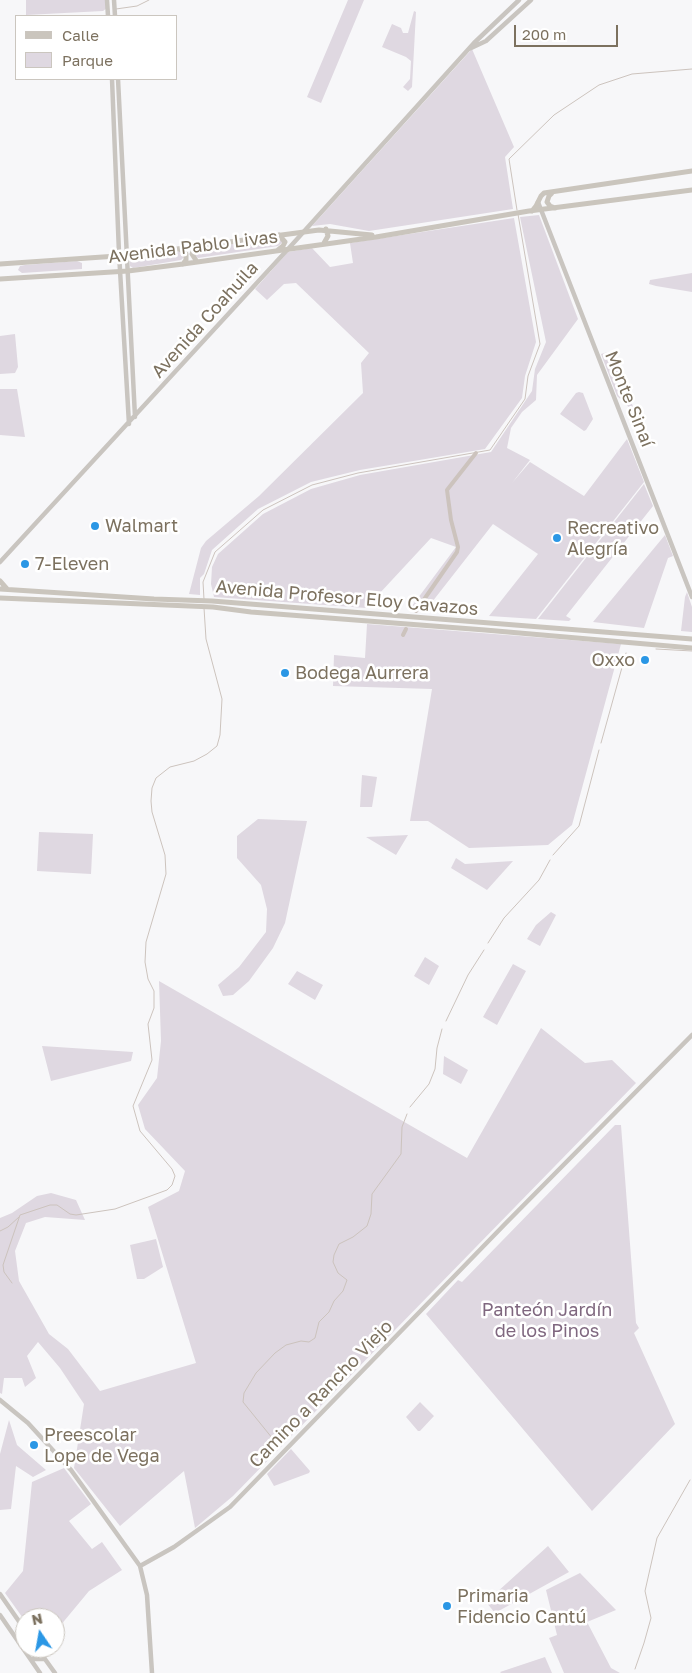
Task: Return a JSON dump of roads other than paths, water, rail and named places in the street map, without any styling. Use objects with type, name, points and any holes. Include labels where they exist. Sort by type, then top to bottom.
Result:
[{"type":"main road","points":[[530,211],[543,194],[692,171]]},
{"type":"main road","name":"Avenida Pablo Livas","points":[[0,279],[128,271],[183,264],[530,211],[692,190]]},
{"type":"main road","points":[[558,191],[548,196],[547,202],[551,207],[559,208]]},
{"type":"main road","name":"Avenida Pablo Livas","points":[[0,264],[120,256],[326,229],[361,234],[388,234]]},
{"type":"main road","points":[[324,243],[328,236],[326,229]]},
{"type":"main road","points":[[278,250],[285,242],[279,235]]},
{"type":"main road","points":[[196,247],[192,254],[197,262]]},
{"type":"main road","points":[[180,249],[186,254],[186,260],[183,264]]},
{"type":"main road","points":[[0,581],[7,589]]},
{"type":"main road","name":"Avenida Profesor Eloy Cavazos","points":[[0,589],[212,601],[692,639]]},
{"type":"main road","points":[[27,591],[40,596],[46,601],[56,595],[67,594]]},
{"type":"main road","name":"Avenida Profesor Eloy Cavazos","points":[[0,598],[213,608],[692,648]]},
{"type":"main road","points":[[319,610],[329,618],[342,611]]},
{"type":"main road","points":[[485,630],[497,628],[497,623]]},
{"type":"main road","points":[[503,632],[505,627],[515,625]]},
{"type":"street","points":[[106,0],[108,15]]},
{"type":"street","points":[[114,0],[115,15]]},
{"type":"street","name":"Avenida Coahuila","points":[[0,562],[136,417],[468,50],[519,0]]},
{"type":"street","name":"Avenida Coahuila","points":[[468,50],[486,41],[530,0]]},
{"type":"street","points":[[112,80],[129,424]]},
{"type":"street","points":[[118,80],[136,417]]},
{"type":"street","name":"Monte Sinaí","points":[[538,202],[692,597]]},
{"type":"street","points":[[126,377],[133,376]]},
{"type":"street","name":"Camino a Rancho Viejo","points":[[140,1566],[174,1547],[230,1508],[506,1223],[692,1035]]},
{"type":"street","points":[[0,1400],[28,1423],[71,1470],[140,1566],[147,1595],[152,1673]]},
{"type":"street","points":[[0,1594],[15,1616]]},
{"type":"street","points":[[0,1615],[39,1671],[46,1660]]},
{"type":"street","points":[[31,1660],[46,1660]]},
{"type":"street","points":[[46,1660],[55,1673]]},
{"type":"waterway","points":[[116,9],[137,6],[149,0]]},
{"type":"waterway","points":[[517,210],[509,159],[554,115],[599,85],[632,74],[692,69]]},
{"type":"waterway","points":[[204,599],[203,582],[215,552],[263,510],[312,485],[358,473],[490,450],[525,399],[528,376],[540,344],[518,214]]},
{"type":"waterway","points":[[416,611],[457,552],[458,547],[451,520],[447,490],[476,453]]},
{"type":"waterway","points":[[12,1283],[4,1272],[3,1265],[20,1215],[50,1205],[57,1205],[70,1214],[76,1215],[115,1209],[167,1190],[172,1185],[175,1176],[172,1169],[140,1131],[133,1106],[152,1060],[148,1024],[154,1008],[154,991],[148,979],[145,962],[146,942],[166,874],[165,855],[152,812],[152,788],[156,778],[170,767],[194,761],[207,754],[217,746],[220,735],[222,699],[206,639],[204,608]]},
{"type":"waterway","points":[[403,635],[406,629]]},
{"type":"waterway","points":[[656,649],[692,651]]},
{"type":"waterway","points":[[601,743],[626,653]]},
{"type":"waterway","points":[[553,855],[579,826],[599,750]]},
{"type":"waterway","points":[[488,943],[504,918],[539,880],[550,860]]},
{"type":"waterway","points":[[446,1021],[468,975],[484,950]]},
{"type":"waterway","points":[[410,1107],[429,1084],[435,1069],[437,1048],[442,1029]]},
{"type":"waterway","points":[[277,1444],[243,1402],[244,1393],[256,1373],[275,1353],[286,1345],[301,1341],[309,1342],[315,1338],[319,1322],[329,1312],[334,1301],[343,1291],[347,1280],[338,1273],[333,1262],[334,1255],[339,1244],[353,1237],[367,1226],[371,1214],[372,1194],[401,1154],[402,1127],[407,1114]]},
{"type":"waterway","points":[[0,1231],[8,1227],[19,1217]]},
{"type":"waterway","points":[[635,1669],[651,1618],[645,1591],[657,1538],[690,1480]]},
{"type":"place","name":"Walmart","points":[[95,526]]},
{"type":"place","name":"Recreativo Alegría","points":[[557,538]]},
{"type":"place","name":"7-Eleven","points":[[25,564]]},
{"type":"place","name":"Oxxo","points":[[645,660]]},
{"type":"place","name":"Bodega Aurrera","points":[[285,673]]},
{"type":"place","name":"Preescolar Lope de Vega","points":[[34,1445]]},
{"type":"place","name":"Primaria Fidencio Cantú","points":[[447,1606]]},
{"type":"park label","name":"Panteón Jardín de los Pinos","points":[[547,1320]]}]
